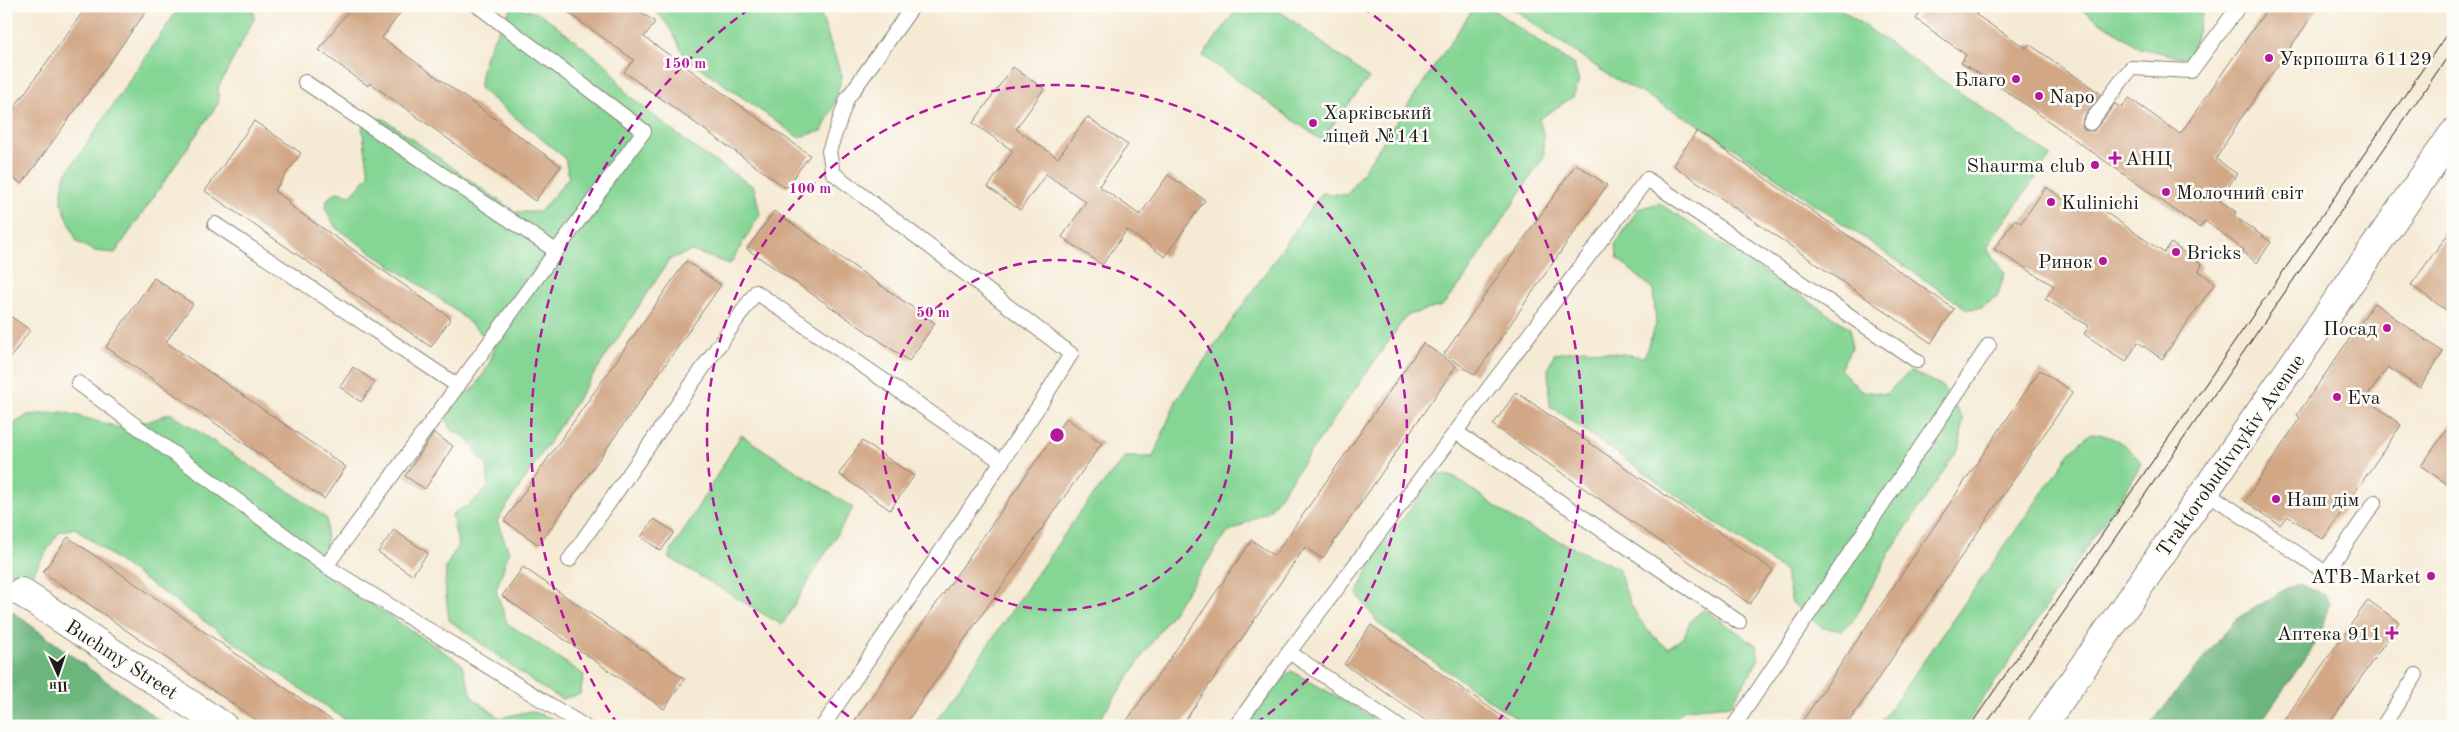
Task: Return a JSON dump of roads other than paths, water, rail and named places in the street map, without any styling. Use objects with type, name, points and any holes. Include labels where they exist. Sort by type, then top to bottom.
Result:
[{"type":"street","name":"Traktorobudivnykiv Avenue","points":[[2042,726],[2453,134]]},
{"type":"street","name":"Buchmy Street","points":[[21,592],[223,726]]},
{"type":"lane","points":[[326,566],[644,131],[478,6]]},
{"type":"lane","points":[[823,726],[1002,462],[1041,403],[1070,354],[833,173],[829,151],[847,99],[913,6]]},
{"type":"lane","points":[[2090,123],[2131,68],[2191,71],[2239,6]]},
{"type":"lane","points":[[305,82],[556,251]]},
{"type":"lane","points":[[1236,726],[1289,652],[1647,179],[1917,361]]},
{"type":"lane","points":[[215,224],[458,386]]},
{"type":"lane","points":[[570,560],[756,292],[1002,462]]},
{"type":"lane","points":[[1734,726],[1989,344]]},
{"type":"lane","points":[[78,383],[326,566],[584,726]]},
{"type":"lane","points":[[1456,432],[1739,622]]},
{"type":"lane","points":[[2205,491],[2326,573],[2374,502]]},
{"type":"lane","points":[[1289,652],[1398,726]]},
{"type":"lane","points":[[2383,726],[2416,675]]},
{"type":"tram line","points":[[1970,726],[2453,25]]},
{"type":"tram line","points":[[1985,726],[2453,49]]},
{"type":"place","name":"Укрпошта 61129","points":[[2269,58]]},
{"type":"place","name":"Благо","points":[[2016,79]]},
{"type":"place","name":"Napo","points":[[2039,96]]},
{"type":"place","name":"Харківський ліцей №141","points":[[1313,123]]},
{"type":"place","name":"АНЦ","points":[[2115,158]]},
{"type":"place","name":"Shaurma club","points":[[2095,165]]},
{"type":"place","name":"Молочний світ","points":[[2166,192]]},
{"type":"place","name":"Kulinichi","points":[[2051,202]]},
{"type":"place","name":"Bricks","points":[[2176,252]]},
{"type":"place","name":"Ринок","points":[[2103,261]]},
{"type":"place","name":"Посад","points":[[2387,328]]},
{"type":"place","name":"Eva","points":[[2337,397]]},
{"type":"place","name":"Наш дім","points":[[2276,499]]},
{"type":"place","name":"ATB-Market","points":[[2431,576]]},
{"type":"place","name":"Аптека 911","points":[[2392,633]]}]
